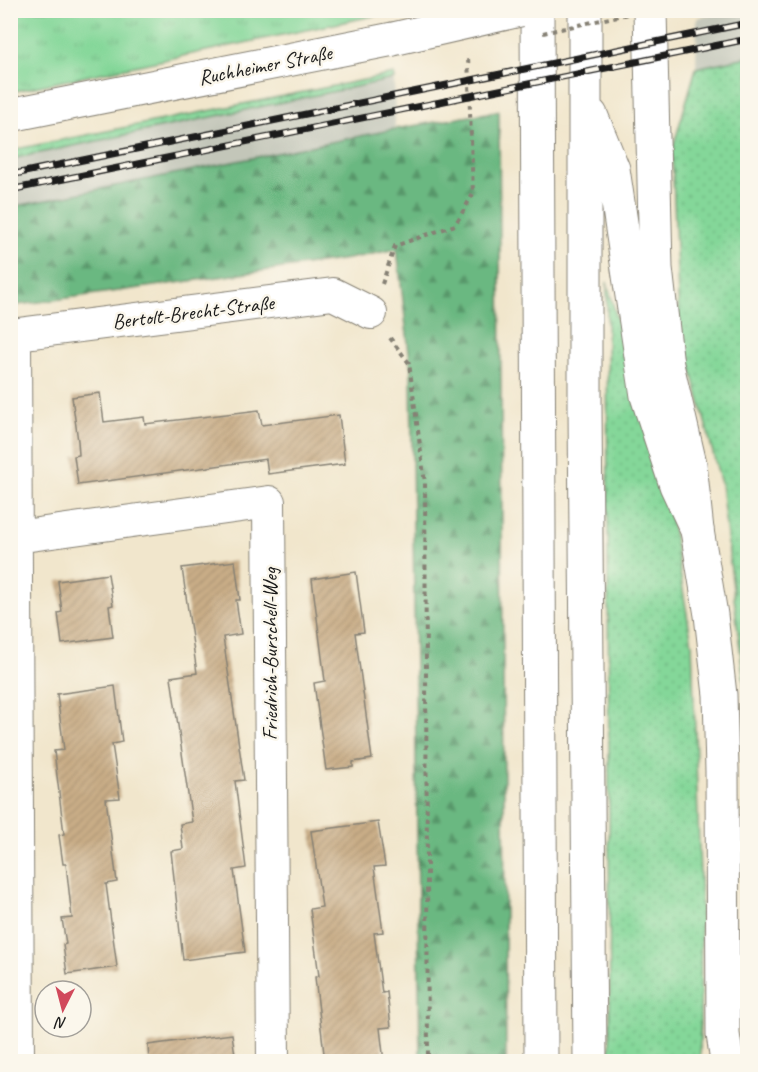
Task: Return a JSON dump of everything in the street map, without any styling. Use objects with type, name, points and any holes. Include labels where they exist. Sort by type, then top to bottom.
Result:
[{"type":"main road","name":"Ruchheimer Straße","points":[[10,115],[393,39],[520,10]]},
{"type":"main road","points":[[537,10],[541,1062]]},
{"type":"main road","points":[[585,10],[585,407],[590,1062]]},
{"type":"main road","points":[[650,10],[656,268],[667,365],[690,464],[720,695],[722,1052]]},
{"type":"main road","points":[[585,99],[613,169],[647,396],[675,485],[697,530]]},
{"type":"street","name":"Bertolt-Brecht-Straße","points":[[13,335],[333,294],[371,313]]},
{"type":"street","points":[[13,335],[18,1062]]},
{"type":"street","name":"Friedrich-Burschell-Weg","points":[[16,537],[269,502],[273,1062]]},
{"type":"path","points":[[429,1062],[425,483],[409,363],[371,313],[395,246],[455,225],[473,194],[467,45]]},
{"type":"shaded area","points":[[731,11],[747,11],[747,57],[696,68],[697,18]]},
{"type":"shaded area","points":[[394,79],[395,129],[11,207],[11,159]]},
{"type":"green space","points":[[11,10],[396,10],[397,11],[11,92]]},
{"type":"green space","points":[[748,57],[747,710],[721,484],[679,321],[672,151],[696,68]]},
{"type":"green space","points":[[394,74],[394,79],[11,159],[11,150]]},
{"type":"green space","points":[[499,111],[506,1061],[420,1061],[411,370],[397,249],[348,259],[11,306],[11,207],[395,129]]},
{"type":"green space","points":[[607,282],[672,524],[692,644],[701,904],[700,1061],[610,1061]]},
{"type":"building","points":[[100,393],[104,422],[144,417],[145,424],[259,410],[262,425],[339,415],[345,464],[268,474],[266,459],[78,485],[74,456],[79,455],[72,397]]},
{"type":"building","points":[[235,561],[240,600],[236,600],[241,634],[223,637],[244,780],[235,781],[246,868],[234,870],[245,952],[183,960],[171,851],[183,849],[180,824],[192,822],[171,677],[197,673],[182,568]]},
{"type":"building","points":[[356,572],[364,632],[355,633],[372,759],[353,762],[353,767],[326,770],[314,683],[325,681],[312,579]]},
{"type":"building","points":[[108,574],[113,605],[109,606],[113,637],[62,644],[58,613],[62,612],[58,581]]},
{"type":"building","points":[[115,686],[122,742],[112,744],[120,798],[106,799],[117,882],[106,884],[117,967],[67,974],[62,919],[72,918],[66,864],[63,864],[59,835],[64,834],[54,751],[64,750],[57,694]]},
{"type":"building","points":[[378,822],[385,866],[374,867],[383,932],[374,933],[382,993],[387,992],[391,1027],[380,1028],[384,1062],[325,1062],[315,977],[319,976],[310,909],[322,907],[311,831]]},
{"type":"building","points":[[232,1034],[236,1062],[149,1062],[148,1045]]},
{"type":"railway","points":[[10,175],[748,23]]},
{"type":"railway","points":[[10,190],[748,39]]}]
